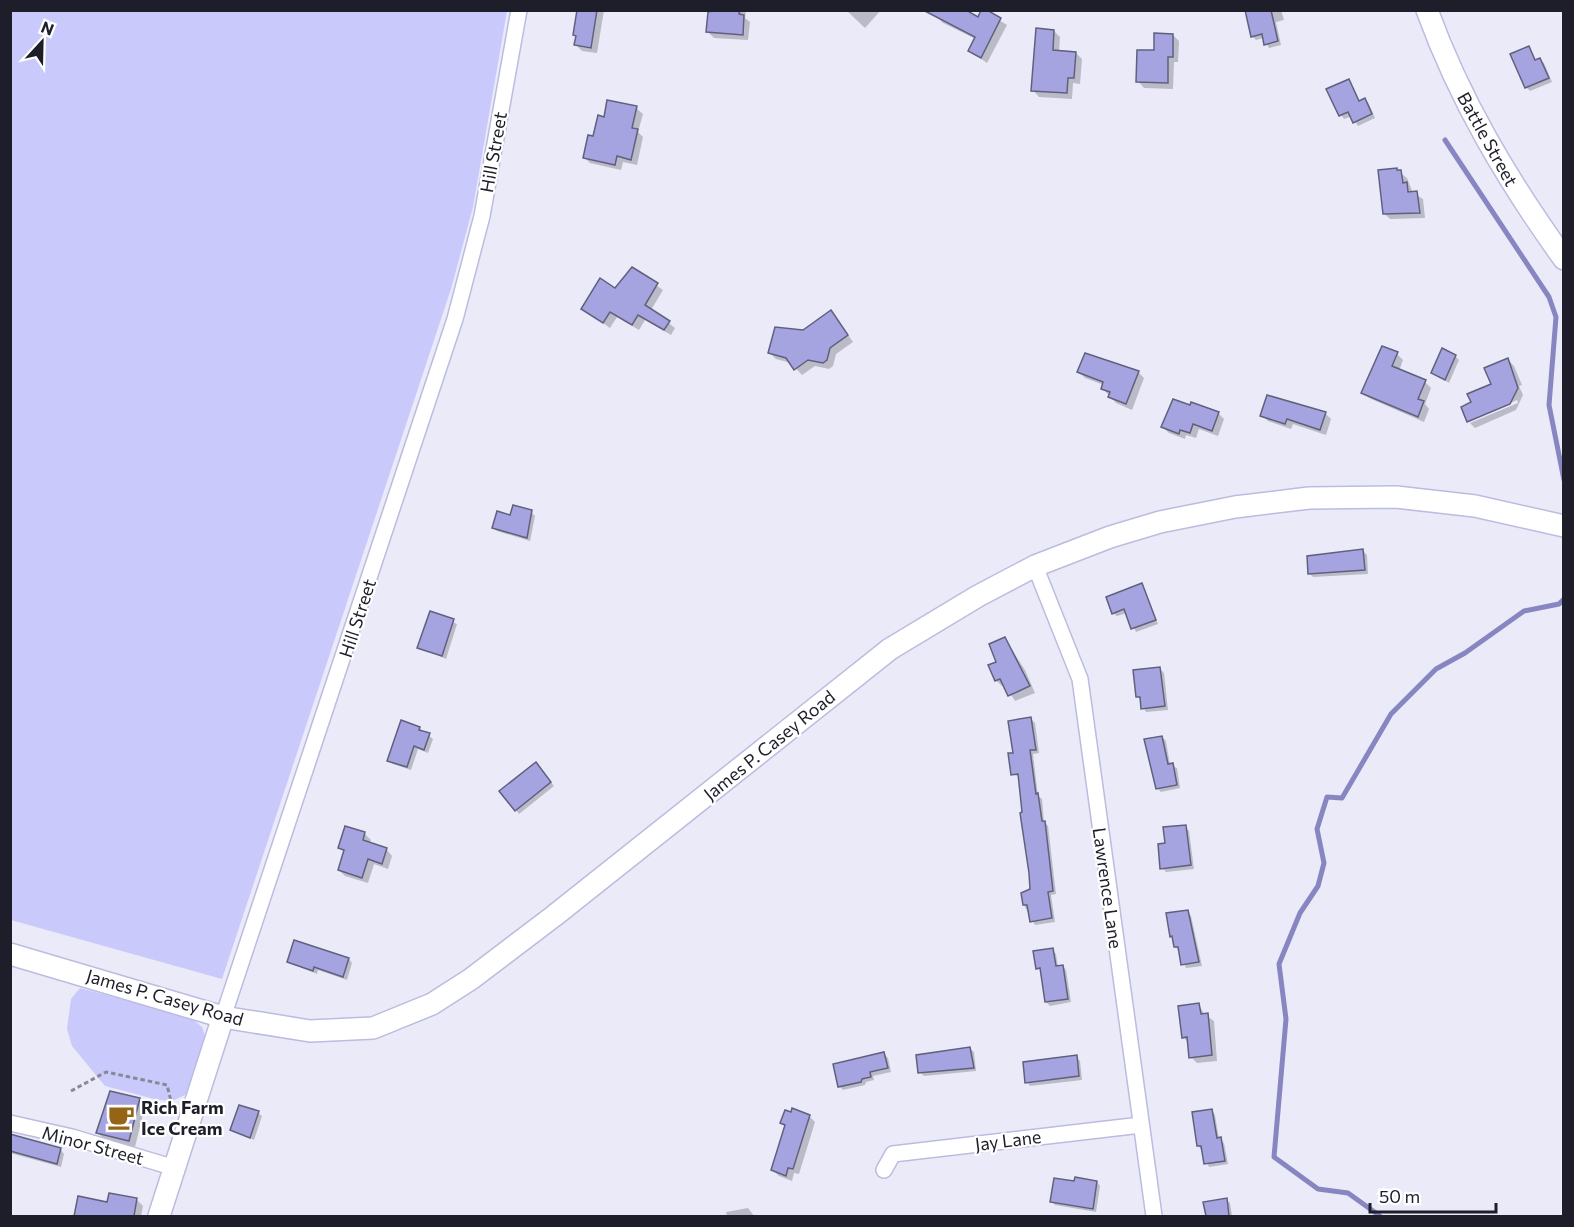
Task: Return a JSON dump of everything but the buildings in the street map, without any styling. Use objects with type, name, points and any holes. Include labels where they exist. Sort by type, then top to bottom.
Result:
[{"type":"main road","name":"Battle Street","points":[[1427,10],[1449,66],[1486,140],[1528,210],[1563,259]]},
{"type":"main road","name":"James P. Casey Road","points":[[10,954],[223,1017],[309,1031],[373,1028],[432,1004],[471,979],[554,916],[890,649],[978,596],[1035,566],[1110,537],[1160,522],[1235,507],[1309,498],[1396,497],[1474,506],[1563,526]]},
{"type":"main road","name":"Hill Street","points":[[159,1216],[223,1017]]},
{"type":"street","name":"Hill Street","points":[[223,1017],[455,319],[482,216],[519,10]]},
{"type":"street","name":"Lawrence Lane","points":[[1035,566],[1080,679],[1154,1216]]},
{"type":"street","name":"Minor Street","points":[[10,1123],[72,1137],[175,1168]]},
{"type":"street","name":"Jay Lane","points":[[884,1170],[893,1154],[1141,1125]]},
{"type":"path","points":[[71,1091],[106,1072],[167,1085],[174,1109]]},
{"type":"shaded area","points":[[10,11],[507,11],[473,207],[451,289],[222,979],[11,920]]},
{"type":"shaded area","points":[[80,988],[191,1018],[202,1027],[206,1039],[187,1094],[172,1101],[158,1100],[105,1086],[72,1046],[67,1029],[71,999]]},
{"type":"waterway","points":[[1445,140],[1549,297],[1556,317],[1549,405],[1564,480]]},
{"type":"waterway","points":[[1380,1216],[1348,1193],[1318,1189],[1274,1157],[1286,1019],[1279,964],[1300,913],[1318,886],[1324,863],[1317,829],[1327,797],[1342,798],[1391,714],[1436,669],[1465,653],[1524,611],[1559,604],[1564,599]]},
{"type":"place","name":"Rich Farm Ice Cream","points":[[121,1117]]}]
